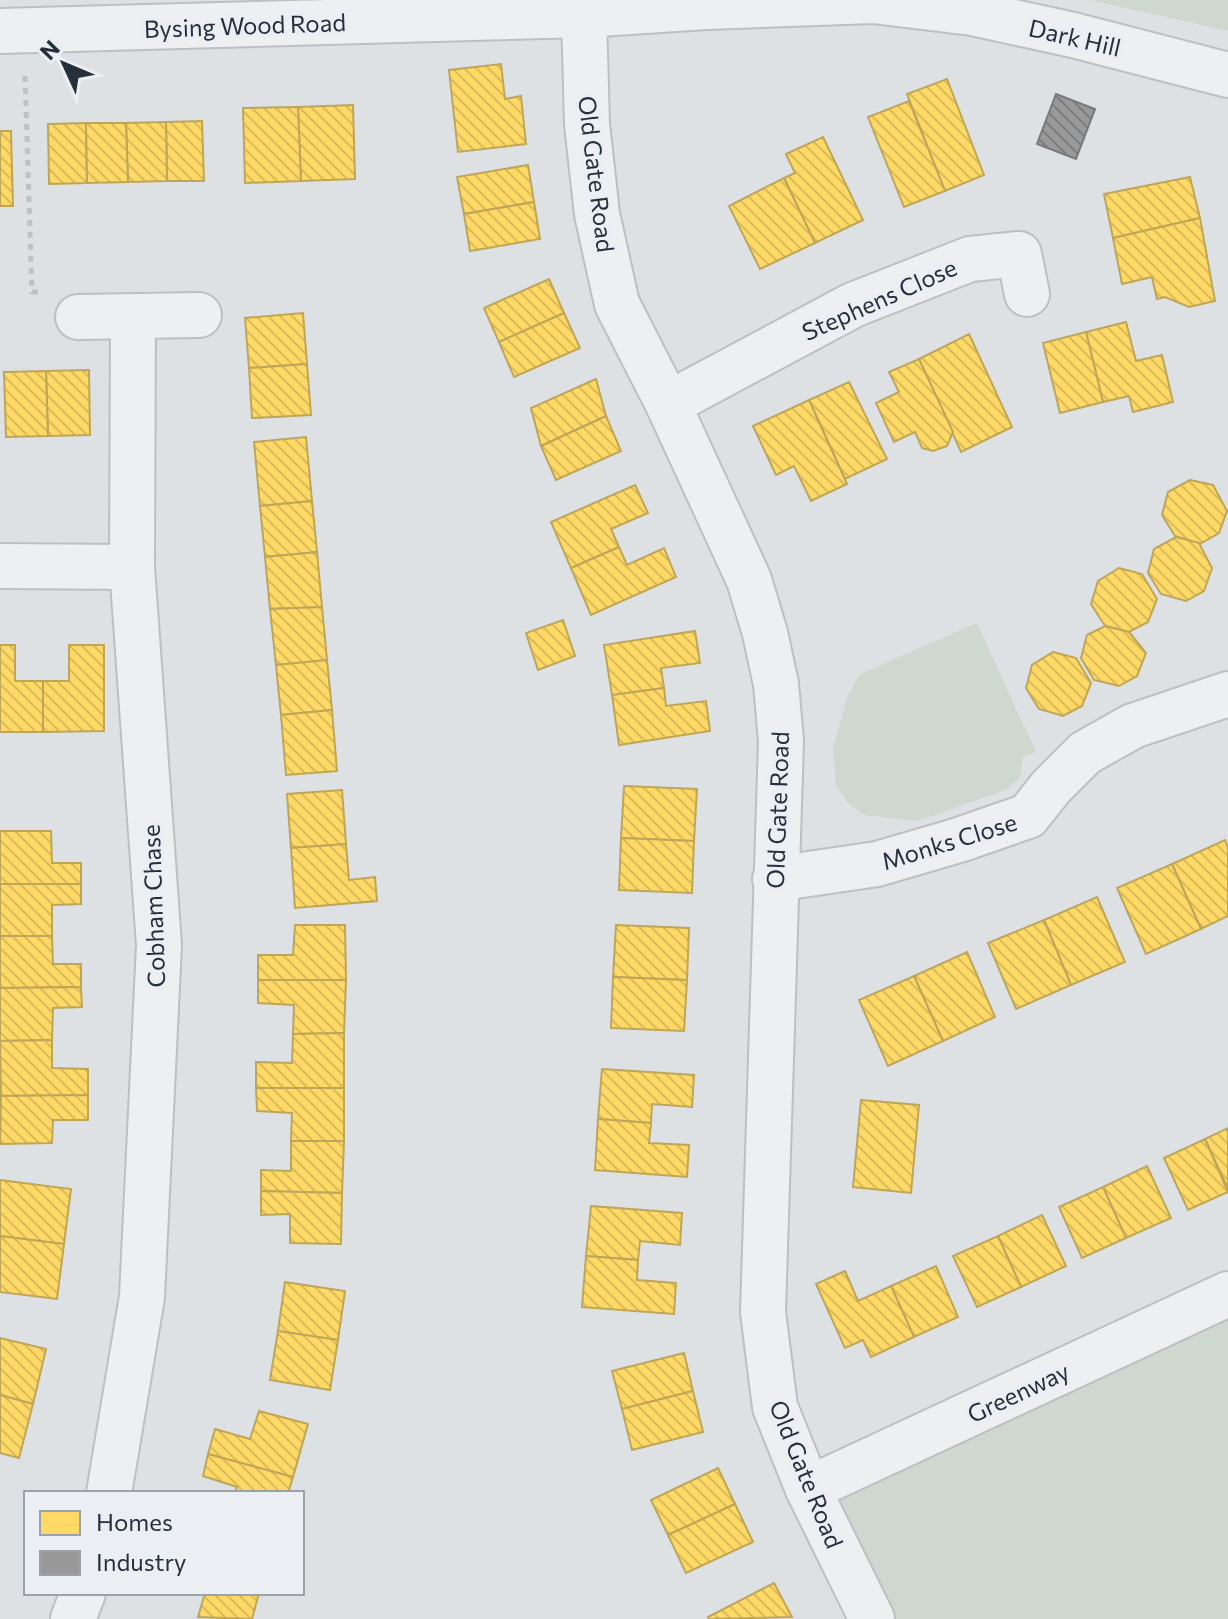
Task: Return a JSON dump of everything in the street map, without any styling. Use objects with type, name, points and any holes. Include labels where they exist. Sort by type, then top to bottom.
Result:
[{"type":"street","name":"Dark Hill","points":[[490,9],[584,15],[873,1],[972,13],[1228,75]]},
{"type":"street","name":"Bysing Wood Road","points":[[12,31],[490,9]]},
{"type":"street","name":"Old Gate Road","points":[[584,15],[587,124],[597,214],[617,304],[668,404],[749,580],[776,684],[781,741],[763,1312],[775,1407],[808,1489],[872,1619]]},
{"type":"street","name":"Stephens Close","points":[[668,404],[853,305],[970,259],[1019,254],[1027,294]]},
{"type":"street","points":[[78,317],[199,315]]},
{"type":"street","name":"Cobham Chase","points":[[109,1491],[142,1297],[159,945],[132,567],[133,317]]},
{"type":"street","points":[[0,566],[132,567]]},
{"type":"street","name":"Monks Close","points":[[775,879],[877,864],[1028,816],[1051,787],[1085,753],[1133,726],[1228,694]]},
{"type":"street","name":"Greenway","points":[[808,1489],[1228,1294]]},
{"type":"street","points":[[73,1619],[82,1595]]},
{"type":"path","points":[[12,31],[32,292],[77,290],[78,317]]},
{"type":"shaded area","points":[[1090,0],[1228,0],[1228,31]]},
{"type":"shaded area","points":[[977,623],[1036,752],[1023,757],[1020,778],[1006,790],[917,821],[865,815],[850,805],[836,786],[833,747],[848,695],[860,674]]},
{"type":"shaded area","points":[[1228,1294],[1228,1619],[872,1619],[808,1489]]},
{"type":"building: Homes","points":[[501,64],[505,99],[521,96],[526,144],[458,152],[449,70]]},
{"type":"building: Homes","points":[[947,79],[984,175],[945,191],[907,94]]},
{"type":"building: Homes","points":[[909,101],[945,191],[904,207],[868,117]]},
{"type":"building: Homes","points":[[353,105],[355,179],[301,181],[298,107]]},
{"type":"building: Homes","points":[[298,107],[301,181],[245,183],[243,108]]},
{"type":"building: Homes","points":[[202,121],[204,181],[167,181],[166,122]]},
{"type":"building: Homes","points":[[166,122],[167,181],[128,182],[126,123]]},
{"type":"building: Homes","points":[[86,123],[87,183],[49,184],[48,124]]},
{"type":"building: Homes","points":[[86,123],[126,123],[128,182],[87,183]]},
{"type":"building: Homes","points":[[0,131],[11,131],[13,206],[0,206]]},
{"type":"building: Homes","points":[[823,137],[863,220],[815,243],[784,178],[795,173],[786,154]]},
{"type":"building: Homes","points":[[528,165],[534,202],[464,214],[457,177]]},
{"type":"building: Homes","points":[[1190,177],[1200,218],[1113,238],[1104,194]]},
{"type":"building: Homes","points":[[784,178],[815,243],[760,269],[729,206]]},
{"type":"building: Homes","points":[[534,202],[540,239],[470,251],[464,214]]},
{"type":"building: Homes","points":[[1200,218],[1215,301],[1189,307],[1165,297],[1157,299],[1152,277],[1122,284],[1113,238]]},
{"type":"building: Homes","points":[[549,279],[564,313],[499,342],[484,308]]},
{"type":"building: Homes","points":[[303,313],[307,364],[249,368],[245,318]]},
{"type":"building: Homes","points":[[564,313],[580,348],[514,377],[499,342]]},
{"type":"building: Homes","points":[[1126,322],[1136,361],[1162,355],[1173,402],[1133,412],[1129,396],[1103,402],[1086,332]]},
{"type":"building: Homes","points":[[1086,332],[1103,402],[1060,413],[1043,343]]},
{"type":"building: Homes","points":[[969,334],[1012,427],[961,452],[919,359]]},
{"type":"building: Homes","points":[[919,359],[953,432],[947,446],[933,451],[922,448],[915,432],[894,442],[876,403],[899,392],[889,372]]},
{"type":"building: Homes","points":[[307,364],[311,415],[252,418],[249,368]]},
{"type":"building: Homes","points":[[89,370],[90,435],[48,436],[46,371]]},
{"type":"building: Homes","points":[[46,371],[48,436],[6,437],[4,372]]},
{"type":"building: Homes","points":[[596,379],[606,416],[541,446],[531,408]]},
{"type":"building: Homes","points":[[849,382],[887,459],[845,479],[809,400]]},
{"type":"building: Homes","points":[[809,400],[847,484],[811,501],[794,466],[776,475],[753,426]]},
{"type":"building: Homes","points":[[606,416],[621,451],[556,480],[541,446]]},
{"type":"building: Homes","points":[[306,437],[312,501],[260,506],[254,442]]},
{"type":"building: Homes","points":[[1190,480],[1213,485],[1227,511],[1219,533],[1200,544],[1175,536],[1162,515],[1168,492]]},
{"type":"building: Homes","points":[[635,485],[648,513],[611,529],[619,547],[571,568],[551,522]]},
{"type":"building: Homes","points":[[312,501],[317,552],[265,557],[260,506]]},
{"type":"building: Homes","points":[[1176,537],[1199,543],[1212,568],[1204,591],[1186,601],[1161,594],[1148,573],[1154,549]]},
{"type":"building: Homes","points":[[619,547],[627,565],[664,548],[676,577],[591,615],[571,568]]},
{"type":"building: Homes","points":[[317,552],[322,607],[270,609],[265,557]]},
{"type":"building: Homes","points":[[1119,568],[1142,574],[1157,599],[1148,622],[1129,632],[1105,626],[1091,604],[1098,581]]},
{"type":"building: Homes","points":[[322,607],[327,660],[276,665],[270,609]]},
{"type":"building: Homes","points":[[563,620],[575,656],[538,670],[526,633]]},
{"type":"building: Homes","points":[[1105,626],[1129,632],[1146,653],[1137,676],[1119,686],[1094,680],[1081,658],[1087,635]]},
{"type":"building: Homes","points":[[695,631],[700,663],[661,668],[664,688],[612,695],[604,645]]},
{"type":"building: Homes","points":[[0,645],[15,645],[15,681],[43,681],[43,732],[0,732]]},
{"type":"building: Homes","points":[[69,645],[104,645],[104,731],[43,732],[43,681],[69,681]]},
{"type":"building: Homes","points":[[1053,652],[1076,658],[1091,683],[1082,706],[1063,716],[1039,709],[1026,688],[1032,665]]},
{"type":"building: Homes","points":[[327,660],[332,710],[281,715],[276,665]]},
{"type":"building: Homes","points":[[664,688],[666,706],[706,701],[710,731],[619,745],[612,695]]},
{"type":"building: Homes","points":[[332,710],[337,771],[286,775],[281,715]]},
{"type":"building: Homes","points":[[624,786],[697,789],[694,841],[621,838]]},
{"type":"building: Homes","points":[[342,790],[346,844],[291,848],[287,794]]},
{"type":"building: Homes","points":[[0,831],[51,831],[52,863],[81,863],[81,884],[0,884]]},
{"type":"building: Homes","points":[[621,838],[694,841],[692,893],[619,890]]},
{"type":"building: Homes","points":[[1225,840],[1228,848],[1228,916],[1201,929],[1172,864]]},
{"type":"building: Homes","points":[[346,844],[349,880],[375,877],[377,901],[295,908],[291,848]]},
{"type":"building: Homes","points":[[1172,864],[1201,929],[1146,954],[1117,888]]},
{"type":"building: Homes","points":[[0,884],[81,884],[81,904],[52,905],[52,936],[0,936]]},
{"type":"building: Homes","points":[[1097,897],[1125,962],[1071,985],[1044,920]]},
{"type":"building: Homes","points":[[1044,920],[1071,985],[1016,1009],[988,943]]},
{"type":"building: Homes","points":[[295,925],[345,925],[346,980],[258,980],[258,955],[293,955]]},
{"type":"building: Homes","points":[[616,925],[689,928],[687,980],[613,977]]},
{"type":"building: Homes","points":[[0,936],[52,936],[53,964],[81,964],[81,987],[0,988]]},
{"type":"building: Homes","points":[[967,952],[995,1017],[943,1041],[914,976]]},
{"type":"building: Homes","points":[[914,976],[943,1041],[888,1066],[859,1000]]},
{"type":"building: Homes","points":[[613,977],[687,980],[684,1031],[611,1028]]},
{"type":"building: Homes","points":[[258,980],[346,980],[344,1033],[293,1034],[294,1005],[258,1003]]},
{"type":"building: Homes","points":[[81,987],[82,1007],[53,1008],[52,1040],[0,1041],[0,988]]},
{"type":"building: Homes","points":[[344,1033],[344,1088],[256,1088],[256,1062],[292,1063],[293,1034]]},
{"type":"building: Homes","points":[[52,1040],[52,1068],[88,1069],[88,1095],[1,1096],[0,1041]]},
{"type":"building: Homes","points":[[602,1069],[694,1075],[692,1107],[652,1104],[651,1123],[598,1119]]},
{"type":"building: Homes","points":[[256,1088],[344,1088],[344,1141],[291,1141],[292,1113],[257,1111]]},
{"type":"building: Homes","points":[[88,1095],[88,1120],[53,1120],[52,1143],[0,1144],[1,1096]]},
{"type":"building: Homes","points":[[861,1100],[919,1105],[911,1193],[853,1187]]},
{"type":"building: Homes","points":[[598,1119],[651,1123],[649,1143],[689,1145],[687,1177],[595,1170]]},
{"type":"building: Homes","points":[[1228,1128],[1228,1189],[1205,1139]]},
{"type":"building: Homes","points":[[1205,1139],[1228,1192],[1188,1210],[1164,1158]]},
{"type":"building: Homes","points":[[291,1141],[344,1141],[342,1193],[261,1191],[261,1170],[291,1171]]},
{"type":"building: Homes","points":[[1147,1166],[1171,1218],[1126,1238],[1103,1187]]},
{"type":"building: Homes","points":[[0,1180],[71,1189],[64,1244],[0,1236]]},
{"type":"building: Homes","points":[[1103,1187],[1126,1238],[1082,1258],[1059,1207]]},
{"type":"building: Homes","points":[[261,1191],[342,1193],[341,1244],[290,1243],[290,1214],[261,1215]]},
{"type":"building: Homes","points":[[591,1206],[682,1213],[680,1245],[640,1241],[638,1260],[586,1256]]},
{"type":"building: Homes","points":[[1042,1215],[1066,1266],[1021,1287],[998,1236]]},
{"type":"building: Homes","points":[[0,1236],[64,1244],[57,1299],[0,1292]]},
{"type":"building: Homes","points":[[998,1236],[1021,1287],[977,1307],[953,1256]]},
{"type":"building: Homes","points":[[586,1256],[638,1260],[637,1280],[676,1283],[674,1314],[582,1307]]},
{"type":"building: Homes","points":[[936,1266],[958,1317],[914,1337],[891,1286]]},
{"type":"building: Homes","points":[[845,1271],[858,1301],[891,1286],[914,1337],[871,1357],[863,1340],[845,1348],[816,1284]]},
{"type":"building: Homes","points":[[285,1282],[345,1291],[338,1340],[278,1331]]},
{"type":"building: Homes","points":[[278,1331],[338,1340],[330,1390],[270,1380]]},
{"type":"building: Homes","points":[[0,1338],[46,1349],[33,1404],[0,1395]]},
{"type":"building: Homes","points":[[684,1353],[693,1391],[622,1409],[612,1371]]},
{"type":"building: Homes","points":[[693,1391],[703,1432],[632,1450],[622,1409]]},
{"type":"building: Homes","points":[[0,1395],[33,1404],[19,1458],[0,1453]]},
{"type":"building: Homes","points":[[259,1411],[308,1424],[293,1477],[208,1454],[215,1429],[250,1439]]},
{"type":"building: Homes","points":[[208,1454],[293,1477],[289,1491],[236,1491],[237,1487],[203,1476]]},
{"type":"building: Homes","points":[[718,1468],[735,1504],[668,1535],[651,1500]]},
{"type":"building: Homes","points":[[735,1504],[753,1542],[686,1573],[668,1535]]},
{"type":"building: Homes","points":[[774,1583],[792,1617],[709,1619],[708,1617]]},
{"type":"building: Homes","points":[[204,1595],[258,1595],[252,1619],[198,1617]]},
{"type":"building: Industry","points":[[1056,94],[1095,109],[1076,159],[1037,144]]}]
